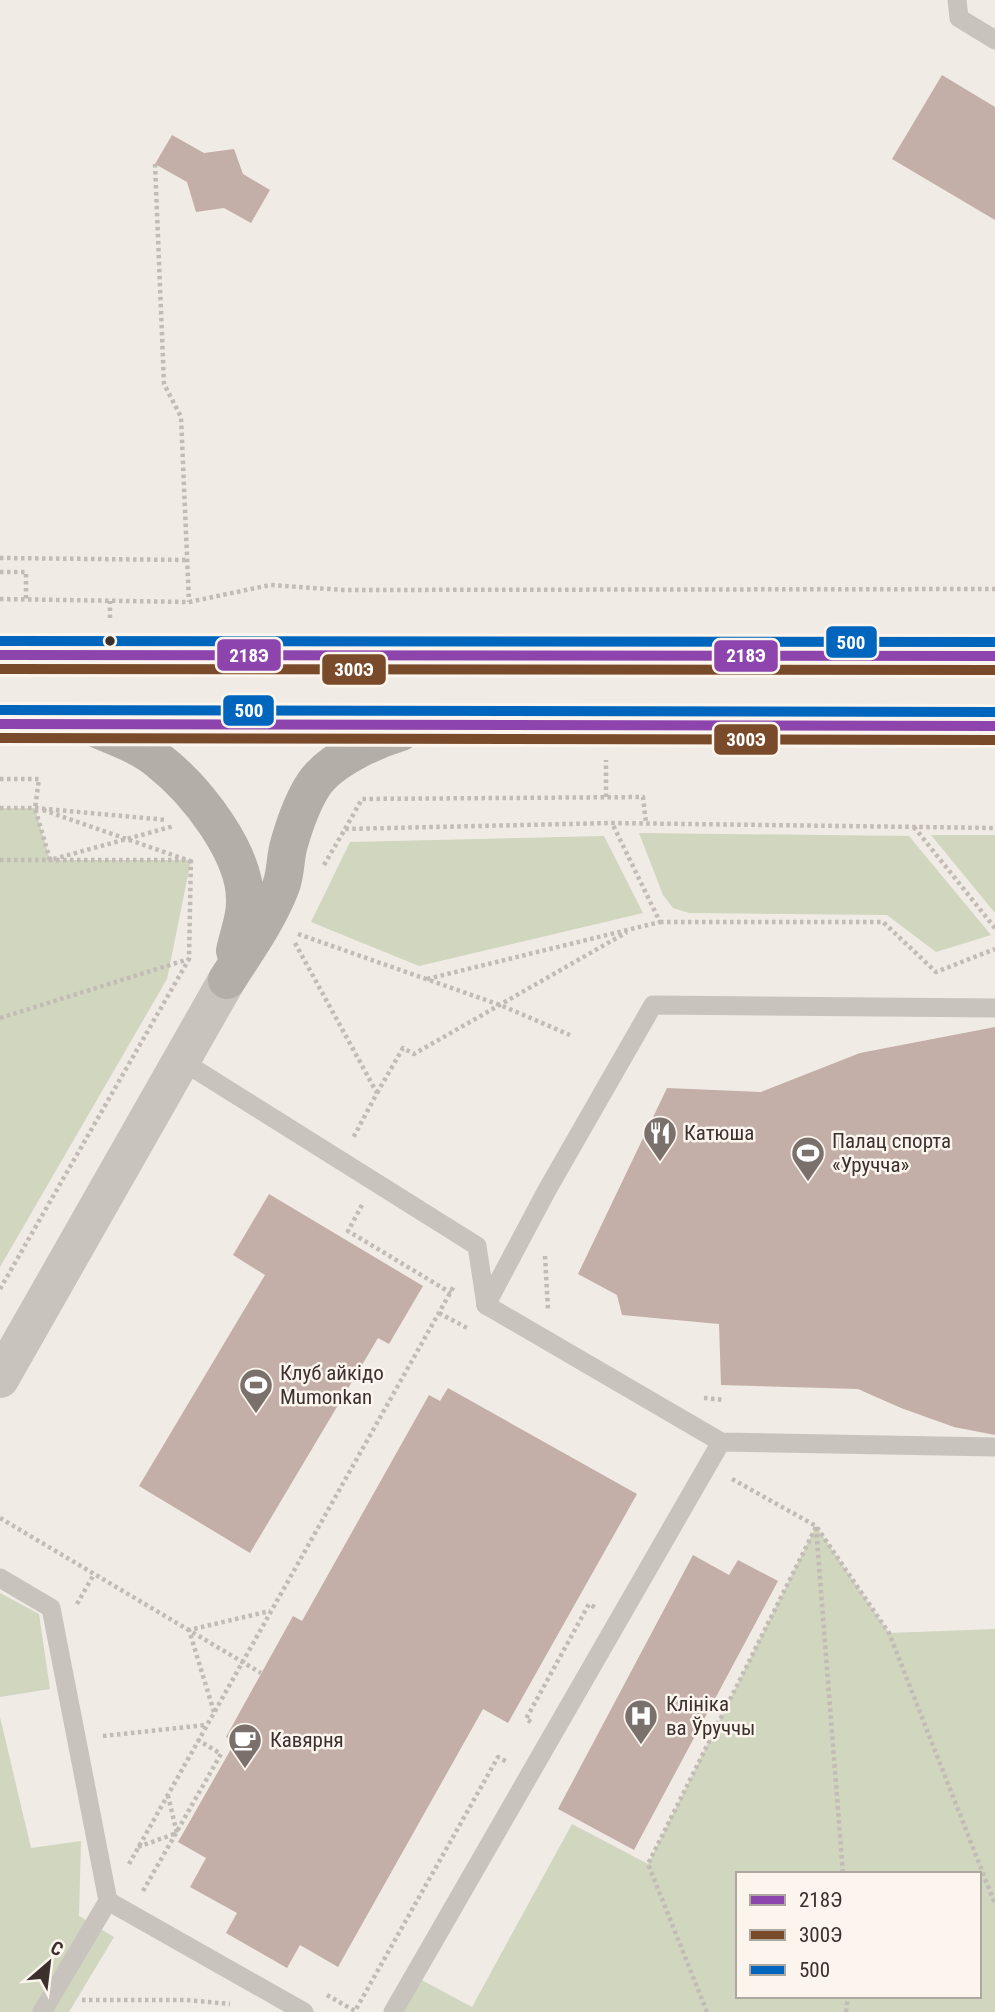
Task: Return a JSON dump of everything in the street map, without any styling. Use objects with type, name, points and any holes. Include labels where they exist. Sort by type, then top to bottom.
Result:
[{"type":"highway","points":[[0,655],[995,656]]},
{"type":"highway","points":[[0,724],[995,726]]},
{"type":"highway","points":[[85,724],[158,759],[203,805],[224,839],[242,874],[245,904],[228,980]]},
{"type":"highway","points":[[228,980],[266,917],[282,883],[286,854],[295,822],[316,781],[340,760],[372,741],[423,725]]},
{"type":"street","points":[[0,1379],[228,980]]},
{"type":"lane","points":[[957,0],[959,18],[995,40]]},
{"type":"lane","points":[[486,1305],[547,1190],[653,1004],[995,1008]]},
{"type":"lane","points":[[182,1061],[477,1246],[486,1305]]},
{"type":"lane","points":[[486,1305],[721,1442],[995,1447]]},
{"type":"lane","points":[[393,2012],[721,1442]]},
{"type":"lane","points":[[0,1578],[51,1608],[108,1901],[46,2006]]},
{"type":"lane","points":[[108,1901],[304,2012]]},
{"type":"path","points":[[155,164],[164,384],[181,417],[189,602]]},
{"type":"path","points":[[0,558],[187,560]]},
{"type":"path","points":[[0,572],[26,572],[26,600]]},
{"type":"path","points":[[0,599],[189,602],[270,585],[344,590],[995,589]]},
{"type":"path","points":[[0,779],[39,779],[35,808],[50,860],[177,823],[35,808],[0,808]]},
{"type":"path","points":[[319,874],[362,799],[643,797],[646,823]]},
{"type":"path","points":[[35,808],[191,860]]},
{"type":"path","points":[[612,823],[660,922]]},
{"type":"path","points":[[345,830],[612,823],[995,828]]},
{"type":"path","points":[[914,826],[995,928]]},
{"type":"path","points":[[0,1289],[189,959],[191,847]]},
{"type":"path","points":[[0,860],[191,860]]},
{"type":"path","points":[[427,979],[660,922],[883,922],[936,972],[995,949]]},
{"type":"path","points":[[340,1160],[403,1048],[414,1054],[633,928]]},
{"type":"path","points":[[288,930],[500,1005],[570,1035]]},
{"type":"path","points":[[294,942],[377,1093]]},
{"type":"path","points":[[0,1018],[189,959]]},
{"type":"path","points":[[374,1181],[348,1230],[451,1293]]},
{"type":"path","points":[[545,1253],[548,1310],[559,1317]]},
{"type":"path","points":[[108,1901],[439,1312],[475,1333]]},
{"type":"path","points":[[692,1397],[725,1400]]},
{"type":"path","points":[[708,1465],[816,1526],[890,1633],[995,1904]]},
{"type":"path","points":[[0,1518],[261,1673]]},
{"type":"path","points":[[816,1526],[843,1872]]},
{"type":"path","points":[[707,2012],[648,1864],[816,1526]]},
{"type":"path","points":[[189,1630],[271,1611]]},
{"type":"path","points":[[189,1630],[214,1712]]},
{"type":"path","points":[[92,1737],[207,1725]]},
{"type":"path","points":[[120,1879],[143,1892],[177,1833],[221,1754],[198,1740]]},
{"type":"path","points":[[320,1992],[355,2011],[498,1757],[529,1775]]},
{"type":"path","points":[[168,1795],[177,1833]]},
{"type":"path","points":[[138,1847],[177,1833]]},
{"type":"path","points":[[46,2006],[186,2000],[238,2005]]},
{"type":"green space","points":[[0,808],[35,808],[50,860],[191,860],[167,979],[0,1267]]},
{"type":"green space","points":[[639,833],[909,836],[991,935],[936,952],[887,915],[689,913],[673,908],[663,895]]},
{"type":"green space","points":[[931,835],[995,835],[995,913]]},
{"type":"green space","points":[[604,836],[643,913],[419,966],[311,922],[350,842]]},
{"type":"green space","points":[[816,1526],[889,1633],[995,1629],[995,2012],[393,2012],[414,1976],[472,2007],[572,1824],[648,1864]]},
{"type":"green space","points":[[0,1593],[39,1614],[50,1689],[0,1697]]},
{"type":"green space","points":[[0,1717],[31,1848],[81,1841],[79,1916],[114,1937],[69,2012],[0,2012]]},
{"type":"building","points":[[942,75],[995,107],[995,220],[892,159]]},
{"type":"building","points":[[172,135],[204,153],[234,149],[243,174],[270,190],[251,223],[224,208],[196,212],[187,182],[155,164]]},
{"type":"building","name":"Палац спорта «Уручча»","points":[[995,1027],[995,1435],[954,1427],[858,1389],[721,1385],[719,1324],[622,1315],[617,1295],[578,1274],[667,1088],[761,1092],[860,1053]]},
{"type":"building","name":"Клуб айкідо Mumonkan","points":[[269,1194],[423,1286],[389,1344],[378,1338],[250,1553],[139,1486],[265,1275],[233,1255]]},
{"type":"building","points":[[448,1388],[637,1494],[508,1723],[483,1709],[338,1967],[300,1945],[287,1968],[226,1933],[237,1913],[190,1887],[206,1858],[178,1842],[235,1742],[226,1737],[293,1616],[302,1621],[429,1395],[440,1401]]},
{"type":"building","points":[[693,1555],[729,1575],[738,1560],[778,1581],[634,1850],[558,1809]]},
{"type":"transit line","name":"500","points":[[0,641],[995,642]]},
{"type":"transit line","name":"218Э","points":[[0,655],[995,656]]},
{"type":"transit line","name":"300Э","points":[[0,669],[995,670]]},
{"type":"transit line","name":"500","points":[[0,710],[995,712]]},
{"type":"transit line","name":"218Э","points":[[0,724],[995,726]]},
{"type":"transit line","name":"300Э","points":[[0,738],[995,740]]},
{"type":"place","name":"Катюша","points":[[660,1163]]},
{"type":"place","name":"Палац спорта «Уручча»","points":[[808,1183]]},
{"type":"place","name":"Клуб айкідо Mumonkan","points":[[256,1415]]},
{"type":"place","name":"Клініка ва Ўруччы","points":[[641,1746]]},
{"type":"place","name":"Кавярня","points":[[245,1770]]}]
